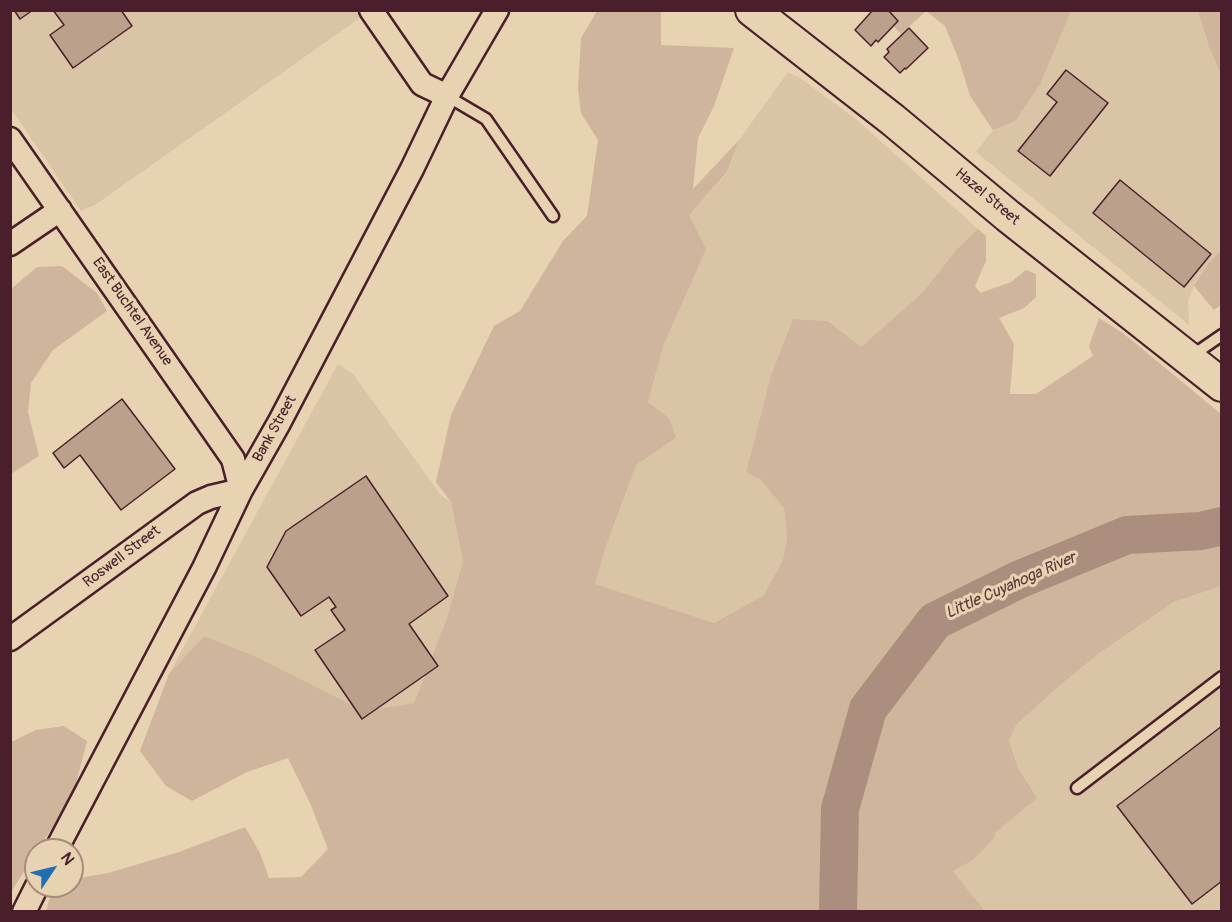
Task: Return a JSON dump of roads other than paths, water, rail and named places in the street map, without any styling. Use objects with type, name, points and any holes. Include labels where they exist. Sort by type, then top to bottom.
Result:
[{"type":"street","points":[[371,10],[422,84],[447,96]]},
{"type":"street","name":"Bank Street","points":[[62,838],[204,568],[241,490],[279,423],[412,170],[447,96],[497,10]]},
{"type":"street","name":"Hazel Street","points":[[752,10],[893,120],[1008,216],[1221,385]]},
{"type":"street","name":"East Buchtel Avenue","points":[[10,139],[233,459],[241,490]]},
{"type":"street","points":[[10,244],[60,210]]},
{"type":"street","name":"Roswell Street","points":[[10,639],[198,502],[241,490]]},
{"type":"street","points":[[24,912],[31,898]]},
{"type":"lane","points":[[447,96],[486,119],[553,216]]},
{"type":"lane","points":[[1187,359],[1221,335]]},
{"type":"lane","points":[[1077,788],[1221,677]]},
{"type":"waterway","name":"Little Cuyahoga River","points":[[838,912],[840,809],[868,709],[935,621],[1018,580],[1127,535],[1201,531],[1222,526]]}]
